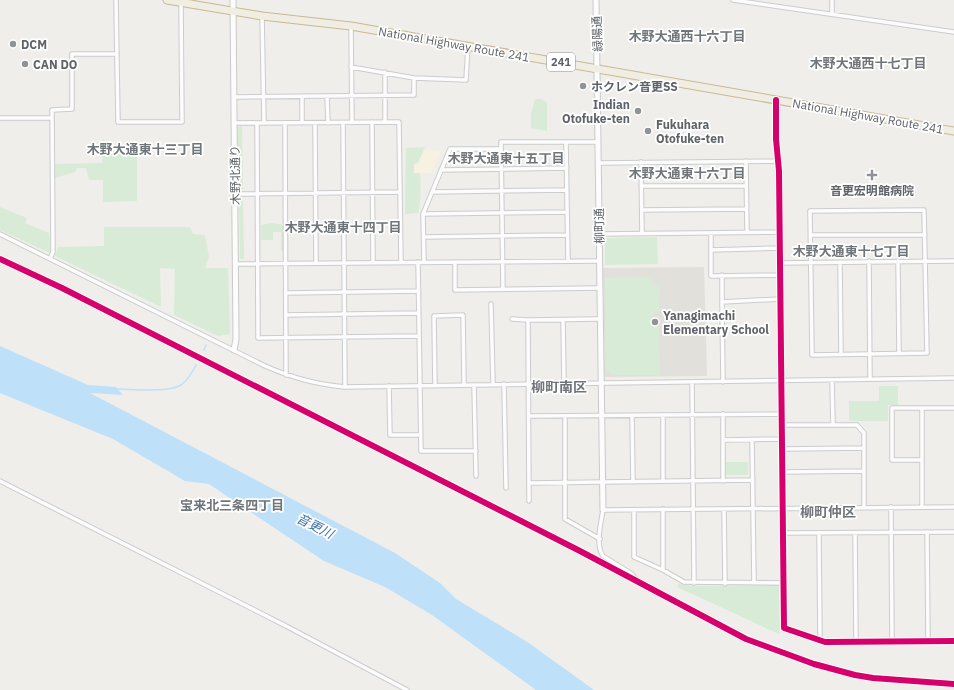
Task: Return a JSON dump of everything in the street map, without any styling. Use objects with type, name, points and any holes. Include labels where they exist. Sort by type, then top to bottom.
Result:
[{"type":"highway","name":"National Highway Route 241","points":[[167,0],[262,16],[351,26],[954,130]]},
{"type":"street","points":[[116,0],[118,122],[182,122],[181,2]]},
{"type":"street","name":"木野北通り","points":[[233,0],[236,264],[236,339],[234,350]]},
{"type":"street","name":"緑陽通","points":[[596,0],[598,69]]},
{"type":"street","points":[[733,0],[954,32]]},
{"type":"street","points":[[832,0],[832,14]]},
{"type":"street","points":[[262,16],[264,123]]},
{"type":"street","points":[[351,26],[352,122]]},
{"type":"street","points":[[352,67],[414,78],[466,80],[468,46]]},
{"type":"street","points":[[50,259],[53,252],[52,110],[72,109],[72,54],[118,54]]},
{"type":"street","name":"柳町通","points":[[598,69],[603,510]]},
{"type":"street","points":[[385,72],[386,122]]},
{"type":"street","points":[[234,97],[414,95],[414,78]]},
{"type":"street","points":[[302,96],[302,123]]},
{"type":"street","points":[[327,96],[328,123]]},
{"type":"street","points":[[776,100],[776,139],[779,161],[781,275],[784,628],[825,642],[928,640],[954,641]]},
{"type":"street","points":[[0,118],[52,118]]},
{"type":"street","points":[[343,122],[345,387]]},
{"type":"street","points":[[372,122],[373,263]]},
{"type":"street","points":[[234,123],[399,122],[401,262]]},
{"type":"street","points":[[257,123],[258,338],[419,336]]},
{"type":"street","points":[[285,123],[286,375]]},
{"type":"street","points":[[315,123],[316,263]]},
{"type":"street","points":[[503,289],[501,142],[598,142]]},
{"type":"street","points":[[566,142],[568,261]]},
{"type":"street","points":[[424,262],[423,214],[450,149],[501,149]]},
{"type":"street","points":[[746,161],[747,232]]},
{"type":"street","points":[[599,163],[779,161]]},
{"type":"street","points":[[641,162],[642,234]]},
{"type":"street","points":[[441,170],[567,168]]},
{"type":"street","points":[[641,186],[746,186]]},
{"type":"street","points":[[432,192],[567,190]]},
{"type":"street","points":[[235,194],[400,192]]},
{"type":"street","points":[[642,210],[746,209]]},
{"type":"street","points":[[924,210],[924,235],[927,353],[812,355],[810,211],[924,210]]},
{"type":"street","points":[[423,214],[567,212]]},
{"type":"street","points":[[600,234],[780,232]]},
{"type":"street","points":[[711,233],[711,276],[781,275]]},
{"type":"street","points":[[0,234],[286,375],[321,385],[345,387],[602,382],[723,382],[954,378]]},
{"type":"street","points":[[424,237],[567,235]]},
{"type":"street","points":[[811,235],[924,235]]},
{"type":"street","points":[[711,250],[780,248]]},
{"type":"street","points":[[0,259],[636,579],[740,636],[814,664],[872,678],[954,684]]},
{"type":"street","points":[[236,264],[600,261]]},
{"type":"street","points":[[869,261],[870,379]]},
{"type":"street","points":[[898,261],[899,353]]},
{"type":"street","points":[[780,263],[954,261]]},
{"type":"street","points":[[418,262],[421,451],[476,451]]},
{"type":"street","points":[[455,262],[455,290],[600,288]]},
{"type":"street","points":[[840,262],[841,354]]},
{"type":"street","points":[[722,275],[723,382]]},
{"type":"street","points":[[286,293],[418,291]]},
{"type":"street","points":[[722,302],[781,299]]},
{"type":"street","points":[[491,304],[492,384]]},
{"type":"street","points":[[286,315],[418,313]]},
{"type":"street","points":[[435,386],[434,316],[463,315],[464,385]]},
{"type":"street","points":[[512,319],[600,319]]},
{"type":"street","points":[[528,320],[530,502]]},
{"type":"street","points":[[563,320],[564,383]]},
{"type":"street","points":[[832,380],[833,424]]},
{"type":"street","points":[[692,382],[694,583]]},
{"type":"street","points":[[504,384],[506,488]]},
{"type":"street","points":[[474,385],[476,476]]},
{"type":"street","points":[[389,386],[390,435],[420,435]]},
{"type":"street","points":[[922,460],[892,460],[892,408],[954,408]]},
{"type":"street","points":[[922,408],[922,507]]},
{"type":"street","points":[[723,414],[723,481]]},
{"type":"street","points":[[529,416],[782,414]]},
{"type":"street","points":[[632,415],[633,482]]},
{"type":"street","points":[[662,415],[663,481]]},
{"type":"street","points":[[565,416],[565,519],[600,540]]},
{"type":"street","points":[[783,425],[857,425],[864,433],[864,507]]},
{"type":"street","points":[[723,440],[783,439]]},
{"type":"street","points":[[752,440],[754,583]]},
{"type":"street","points":[[783,450],[864,448]]},
{"type":"street","points":[[783,472],[864,471]]},
{"type":"street","points":[[529,483],[753,480]]},
{"type":"street","points":[[0,481],[369,669],[407,690]]},
{"type":"street","points":[[891,507],[892,641]]},
{"type":"street","points":[[636,579],[632,574],[603,556],[601,553],[600,540],[603,510],[954,507]]},
{"type":"street","points":[[663,509],[663,570]]},
{"type":"street","points":[[724,509],[725,584]]},
{"type":"street","points":[[634,510],[634,557],[663,570],[684,582],[725,584],[784,583]]},
{"type":"street","points":[[784,533],[856,534],[892,532],[954,532]]},
{"type":"street","points":[[927,532],[928,640]]},
{"type":"street","points":[[819,534],[820,640]]},
{"type":"street","points":[[856,534],[856,641]]},
{"type":"shaded area","name":"Yanagimachi Elementary School","points":[[704,267],[707,376],[605,377],[603,268]]},
{"type":"green space","points":[[535,99],[541,99],[547,102],[547,131],[531,128],[531,114]]},
{"type":"green space","points":[[242,126],[243,190],[238,190],[237,127]]},
{"type":"green space","points":[[102,139],[119,149],[137,149],[137,201],[103,202],[103,180],[89,180],[86,168],[77,168],[75,172],[55,178],[55,164],[102,163]]},
{"type":"green space","points":[[425,147],[418,163],[414,165],[414,173],[420,173],[420,204],[418,213],[405,214],[406,148]]},
{"type":"green space","points":[[239,197],[243,197],[244,259],[240,259]]},
{"type":"green space","points":[[0,207],[27,218],[25,223],[49,233],[50,253],[0,230]]},
{"type":"green space","points":[[272,223],[284,225],[285,252],[281,251],[281,232],[273,232],[273,240],[261,240],[261,225]]},
{"type":"green space","points":[[104,227],[190,227],[193,234],[205,235],[209,257],[205,268],[228,268],[230,334],[218,336],[174,315],[175,269],[160,268],[161,307],[55,256],[58,247],[104,246]]},
{"type":"green space","points":[[657,237],[658,264],[605,265],[605,238]]},
{"type":"green space","points":[[651,277],[652,285],[660,285],[659,311],[653,314],[652,320],[659,327],[660,375],[613,375],[606,369],[605,278]]},
{"type":"green space","points":[[879,386],[898,386],[898,405],[888,405],[888,421],[849,421],[849,401],[879,401]]},
{"type":"green space","points":[[726,462],[748,462],[748,475],[726,475]]},
{"type":"green space","points":[[679,584],[694,586],[779,585],[779,634],[677,587]]},
{"type":"sand","points":[[425,149],[440,151],[432,173],[414,173],[414,164],[418,163]]},
{"type":"water","name":"音更川","points":[[0,346],[88,385],[116,387],[123,395],[90,393],[395,553],[440,583],[456,599],[529,643],[594,690],[536,690],[432,615],[385,587],[324,561],[209,484],[185,481],[113,439],[0,393]]},
{"type":"waterway","points":[[204,350],[206,345]]},
{"type":"waterway","points":[[116,389],[159,390],[175,387],[186,381],[196,365]]},
{"type":"cycle path","points":[[776,100],[776,139],[779,171],[784,628],[825,642],[954,641]]},
{"type":"cycle path","points":[[0,259],[62,288],[580,551],[746,639],[814,664],[855,675],[873,678],[954,684]]},
{"type":"place","name":"DCM","points":[[13,44]]},
{"type":"place","name":"CAN DO","points":[[25,64]]},
{"type":"place","name":"ホクレン音更SS","points":[[583,86]]},
{"type":"place","name":"Indian Otofuke-ten","points":[[638,111]]},
{"type":"place","name":"Fukuhara Otofuke-ten","points":[[648,131]]},
{"type":"place","name":"音更宏明館病院","points":[[872,175]]},
{"type":"place","name":"Yanagimachi Elementary School","points":[[655,322]]},
{"type":"district","name":"木野大通西十六丁目","points":[[687,36]]},
{"type":"district","name":"木野大通西十七丁目","points":[[868,63]]},
{"type":"district","name":"木野大通東十三丁目","points":[[145,149]]},
{"type":"district","name":"木野大通東十五丁目","points":[[506,158]]},
{"type":"district","name":"木野大通東十六丁目","points":[[687,173]]},
{"type":"district","name":"木野大通東十四丁目","points":[[343,227]]},
{"type":"district","name":"木野大通東十七丁目","points":[[851,251]]},
{"type":"district","name":"柳町南区","points":[[559,387]]},
{"type":"district","name":"宝来北三条四丁目","points":[[232,505]]},
{"type":"district","name":"柳町仲区","points":[[828,512]]}]
